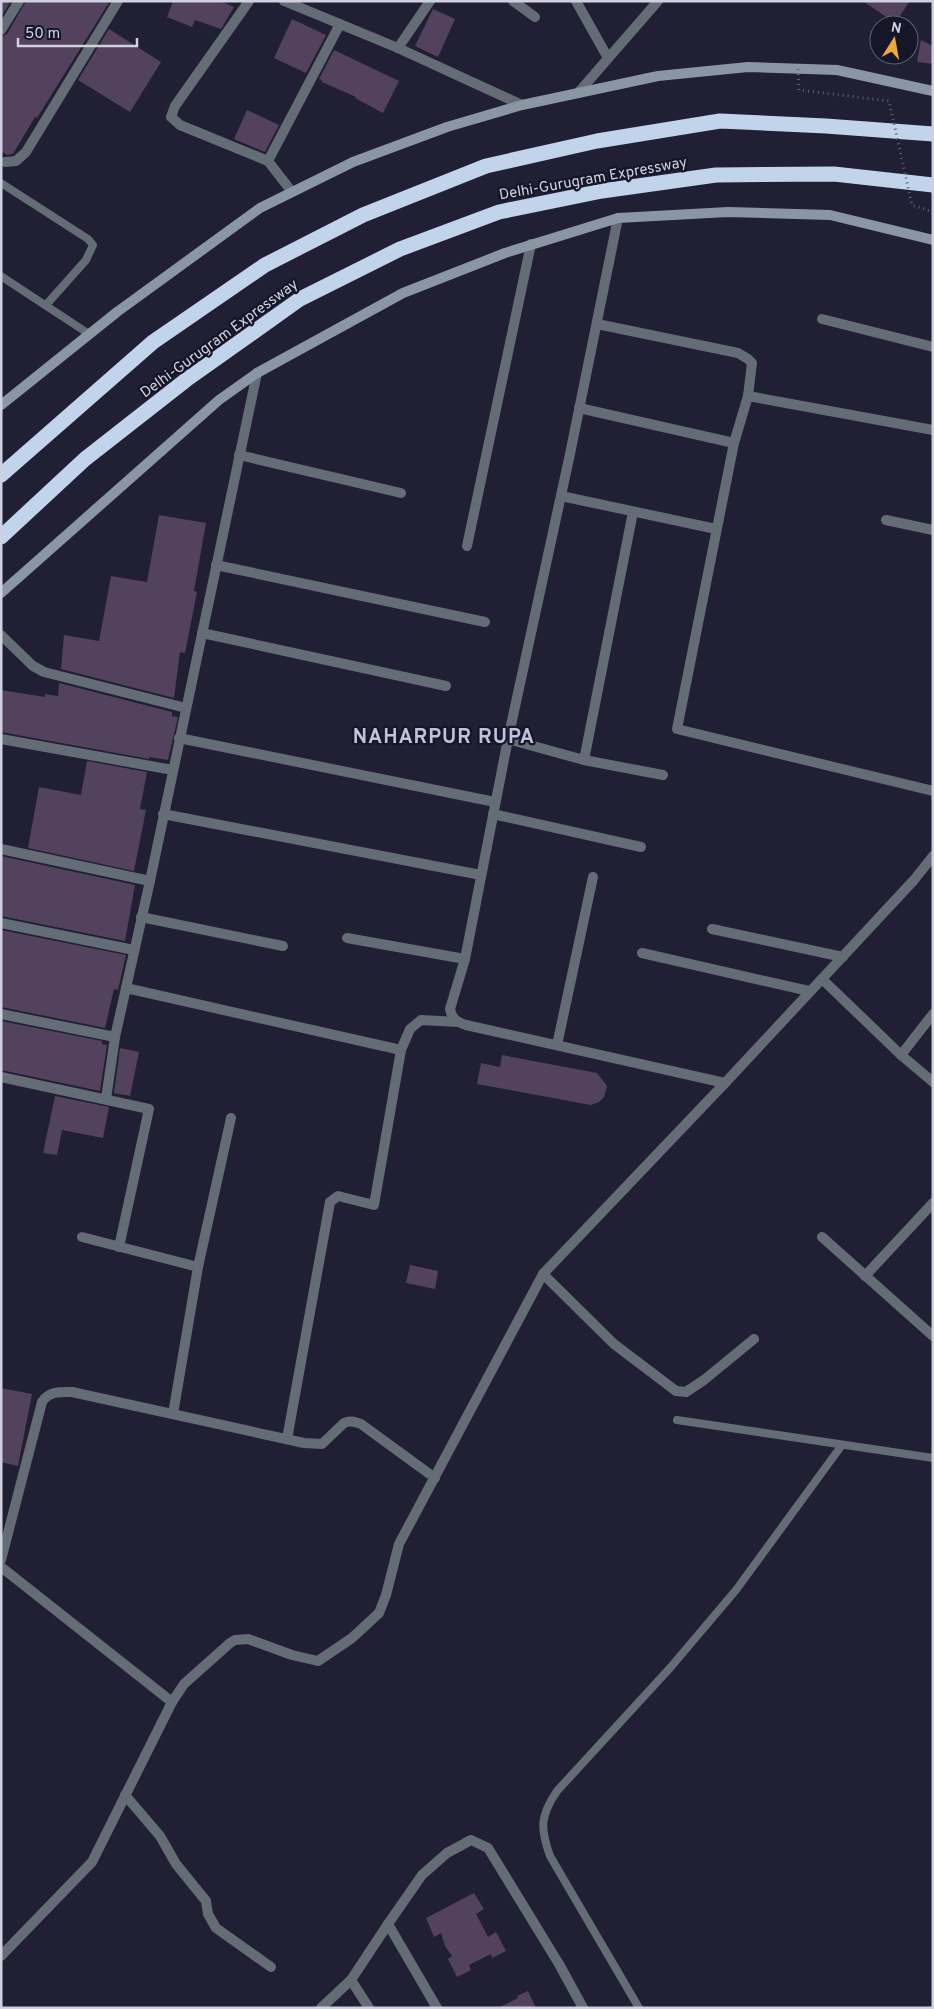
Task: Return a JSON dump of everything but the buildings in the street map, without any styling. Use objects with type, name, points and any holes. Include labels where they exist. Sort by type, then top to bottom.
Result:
[{"type":"highway","name":"Delhi-Gurugram Expressway","points":[[1,475],[153,342],[265,265],[363,215],[486,166],[597,141],[720,121],[933,134]]},
{"type":"highway","name":"Delhi-Gurugram Expressway","points":[[1,537],[85,460],[186,380],[300,298],[400,249],[499,212],[602,191],[716,175],[834,174],[933,185]]},
{"type":"main road","points":[[1,405],[89,334],[260,208],[361,158],[447,127],[522,105],[658,76],[748,67],[837,70],[933,91]]},
{"type":"main road","points":[[1,593],[219,400],[257,374],[403,293],[505,253],[618,218],[728,212],[830,215],[933,240]]},
{"type":"street","points":[[1,30],[19,1]]},
{"type":"street","points":[[5,162],[16,161],[26,152],[118,1]]},
{"type":"street","points":[[249,1],[175,106],[171,118],[180,125],[268,161],[292,192]]},
{"type":"street","points":[[284,1],[398,48],[522,105]]},
{"type":"street","points":[[398,48],[430,1]]},
{"type":"street","points":[[513,1],[535,17]]},
{"type":"street","points":[[576,1],[608,58]]},
{"type":"street","points":[[578,93],[658,1]]},
{"type":"street","points":[[268,161],[340,24]]},
{"type":"street","points":[[458,1022],[452,1016],[450,1009],[465,959],[495,802],[618,218]]},
{"type":"street","points":[[466,546],[531,244]]},
{"type":"street","points":[[822,319],[933,347]]},
{"type":"street","points":[[596,324],[738,353],[752,364],[748,396],[734,444],[677,729],[933,791]]},
{"type":"street","points":[[106,1099],[115,1037],[150,881],[257,374]]},
{"type":"street","points":[[748,396],[933,430]]},
{"type":"street","points":[[579,408],[734,444]]},
{"type":"street","points":[[239,455],[401,493]]},
{"type":"street","points":[[560,496],[716,529]]},
{"type":"street","points":[[584,760],[633,512]]},
{"type":"street","points":[[886,520],[933,530]]},
{"type":"street","points":[[216,565],[485,622]]},
{"type":"street","points":[[202,633],[446,686]]},
{"type":"street","points":[[1,635],[33,666],[44,672],[186,708]]},
{"type":"street","points":[[179,738],[495,802]]},
{"type":"street","points":[[1,740],[173,770]]},
{"type":"street","points":[[508,740],[584,760],[663,775]]},
{"type":"street","points":[[163,814],[481,875]]},
{"type":"street","points":[[493,814],[641,847]]},
{"type":"street","points":[[1,849],[150,881]]},
{"type":"street","points":[[1,1956],[92,1862],[172,1702],[184,1684],[235,1640],[248,1639],[292,1655],[318,1660],[352,1638],[379,1613],[386,1595],[399,1544],[543,1274],[843,957],[914,880],[933,856]]},
{"type":"street","points":[[557,1045],[593,877]]},
{"type":"street","points":[[141,917],[283,946]]},
{"type":"street","points":[[1,923],[134,950]]},
{"type":"street","points":[[712,929],[843,957]]},
{"type":"street","points":[[347,938],[465,959]]},
{"type":"street","points":[[642,953],[809,991]]},
{"type":"street","points":[[822,979],[933,1082]]},
{"type":"street","points":[[126,988],[401,1050]]},
{"type":"street","points":[[1,1014],[115,1037]]},
{"type":"street","points":[[902,1055],[933,1014]]},
{"type":"street","points":[[287,1439],[330,1202],[338,1196],[374,1205],[401,1050],[410,1029],[421,1020],[458,1022],[725,1083]]},
{"type":"street","points":[[1,1077],[149,1109],[119,1247]]},
{"type":"street","points":[[173,1414],[198,1267],[231,1118]]},
{"type":"street","points":[[866,1276],[933,1203]]},
{"type":"street","points":[[82,1237],[198,1267]]},
{"type":"street","points":[[822,1237],[933,1336]]},
{"type":"street","points":[[543,1274],[614,1344],[676,1391],[686,1392],[704,1380],[754,1339]]},
{"type":"street","points":[[1,1560],[42,1402],[46,1396],[55,1392],[72,1392],[304,1443],[322,1444],[344,1423],[349,1421],[355,1422],[361,1424],[435,1478]]},
{"type":"street","points":[[1,1567],[172,1702]]},
{"type":"street","points":[[125,1795],[160,1836],[176,1864],[206,1901],[208,1914],[216,1928],[271,1967]]},
{"type":"street","points":[[321,2008],[351,1980],[422,1875],[447,1853],[471,1840],[488,1848],[559,1964],[583,2008]]},
{"type":"street","points":[[388,1924],[436,2008]]},
{"type":"street","points":[[351,1980],[369,2008]]},
{"type":"lane","points":[[1,183],[88,239],[93,245],[86,260],[46,306]]},
{"type":"lane","points":[[1,276],[89,334]]},
{"type":"lane","points":[[677,1420],[933,1458]]},
{"type":"lane","points":[[639,2008],[550,1856],[544,1839],[542,1823],[548,1805],[557,1791],[670,1668],[736,1590],[842,1445]]},
{"type":"path","points":[[798,69],[799,90],[889,101],[912,205],[933,212]]},
{"type":"district","name":"NAHARPUR RUPA","points":[[444,736]]}]
